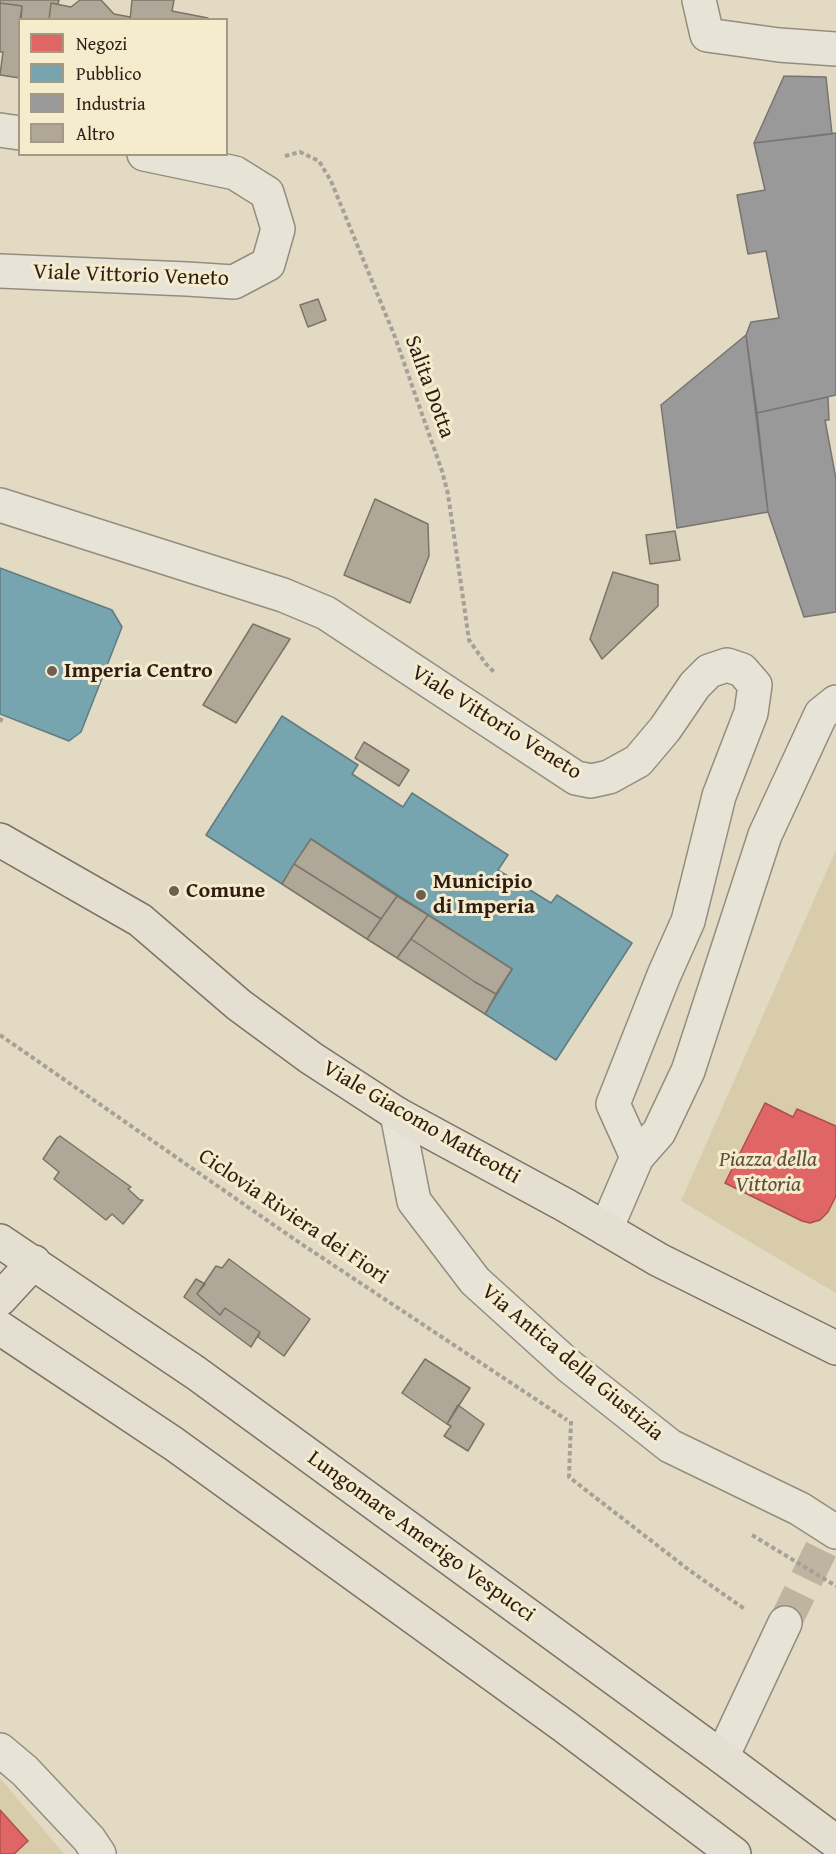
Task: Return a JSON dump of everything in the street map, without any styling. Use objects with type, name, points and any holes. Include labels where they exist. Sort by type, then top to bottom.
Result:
[{"type":"main road","name":"Viale Giacomo Matteotti","points":[[0,840],[140,920],[239,1005],[311,1058],[397,1114],[565,1205],[688,1276],[836,1348]]},
{"type":"main road","name":"Lungomare Amerigo Vespucci","points":[[0,1241],[196,1373],[836,1842]]},
{"type":"main road","points":[[0,1299],[34,1262]]},
{"type":"main road","points":[[0,1328],[174,1444],[564,1726],[734,1854]]},
{"type":"street","points":[[699,0],[707,34],[779,45],[836,49]]},
{"type":"street","points":[[0,130],[18,133]]},
{"type":"street","name":"Viale Vittorio Veneto","points":[[0,272],[234,282],[268,264],[278,229],[267,192],[235,173],[154,156]]},
{"type":"street","name":"Viale Vittorio Veneto","points":[[0,505],[283,595],[326,613],[576,778],[591,781],[609,777],[638,761],[665,729],[695,685],[709,672],[727,665],[742,670],[755,685],[751,713],[719,796],[688,921],[613,1104],[637,1157]]},
{"type":"street","points":[[606,1229],[637,1157],[659,1132],[688,1071],[765,835],[821,714],[836,702]]},
{"type":"street","name":"Via Antica della Giustizia","points":[[397,1114],[414,1201],[476,1281],[569,1366],[670,1446],[800,1509],[833,1531]]},
{"type":"street","points":[[722,1757],[782,1628]]},
{"type":"street","points":[[0,1750],[25,1771],[89,1839],[99,1854]]},
{"type":"path","name":"Salita Dotta","points":[[235,173],[300,152],[319,161],[331,181],[394,337],[442,471],[448,494],[469,640],[486,664],[502,679]]},
{"type":"path","points":[[0,722],[3,715]]},
{"type":"path","name":"Ciclovia Riviera dei Fiori","points":[[0,1035],[294,1239],[570,1422],[569,1477],[689,1570],[782,1628]]},
{"type":"green space","name":"Piazza della Vittoria","points":[[836,850],[836,1293],[681,1201]]},
{"type":"green space","points":[[0,1778],[64,1854],[0,1854]]},
{"type":"building: Negozi","points":[[765,1103],[793,1117],[797,1109],[836,1126],[836,1196],[828,1212],[820,1220],[810,1223],[802,1221],[725,1183]]},
{"type":"building: Negozi","points":[[0,1810],[28,1841],[14,1854],[0,1854]]},
{"type":"building: Pubblico","name":"Imperia Centro","points":[[0,568],[112,610],[122,627],[81,732],[69,741],[0,714]]},
{"type":"building: Pubblico","points":[[282,716],[358,765],[352,774],[403,807],[412,793],[508,855],[498,870],[551,903],[557,895],[632,943],[556,1060],[485,1014],[512,969],[311,839],[282,884],[206,835]]},
{"type":"building: Industria","points":[[784,76],[826,77],[832,134],[754,143]]},
{"type":"building: Industria","points":[[836,133],[836,395],[757,413],[746,335],[751,322],[779,318],[766,251],[748,254],[737,195],[765,190],[754,143]]},
{"type":"building: Industria","points":[[746,335],[768,512],[677,528],[661,405]]},
{"type":"building: Industria","points":[[828,397],[829,420],[825,420],[836,479],[836,612],[804,617],[768,512],[757,413]]},
{"type":"building: Altro","points":[[0,0],[59,0],[58,4],[51,3],[49,18],[21,18],[22,6],[0,3]]},
{"type":"building: Altro","points":[[80,0],[101,0],[114,14],[130,18],[49,18],[51,3],[71,7]]},
{"type":"building: Altro","points":[[132,0],[174,0],[172,11],[208,18],[130,18]]},
{"type":"building: Altro","points":[[0,3],[22,6],[20,18],[18,18],[18,78],[0,75],[3,52],[0,52]]},
{"type":"building: Altro","points":[[318,299],[326,320],[308,327],[300,305]]},
{"type":"building: Altro","points":[[375,499],[428,524],[429,556],[410,603],[344,575]]},
{"type":"building: Altro","points":[[675,531],[680,560],[650,564],[646,535]]},
{"type":"building: Altro","points":[[613,572],[658,585],[658,606],[602,659],[590,639]]},
{"type":"building: Altro","points":[[253,624],[290,639],[236,723],[203,705]]},
{"type":"building: Altro","points":[[364,742],[409,770],[399,786],[355,758]]},
{"type":"building: Altro","points":[[311,839],[397,896],[381,919],[294,864]]},
{"type":"building: Altro","points":[[294,864],[381,919],[367,939],[282,884]]},
{"type":"building: Altro","points":[[397,896],[428,915],[397,958],[367,939]]},
{"type":"building: Altro","points":[[428,915],[512,969],[496,994],[411,939]]},
{"type":"building: Altro","points":[[411,939],[496,994],[485,1014],[397,958]]},
{"type":"building: Altro","points":[[60,1136],[131,1187],[128,1189],[143,1200],[123,1224],[112,1214],[106,1220],[54,1179],[59,1172],[43,1159]]},
{"type":"building: Altro","points":[[229,1259],[310,1319],[284,1356],[258,1337],[260,1332],[225,1308],[220,1315],[197,1294],[216,1266],[222,1268]]},
{"type":"building: Altro","points":[[196,1279],[205,1284],[197,1294],[220,1315],[225,1308],[260,1332],[251,1347],[184,1297]]},
{"type":"building: Altro","points":[[425,1359],[470,1388],[447,1424],[402,1393]]},
{"type":"building: Altro","points":[[458,1405],[484,1424],[468,1451],[444,1436],[451,1426],[447,1424]]},
{"type":"tunnel","points":[[785,1623],[831,1529]]},
{"type":"place","name":"Imperia Centro","points":[[52,671]]},
{"type":"place","name":"Comune","points":[[174,891]]},
{"type":"place","name":"Municipio di Imperia","points":[[421,895]]}]
